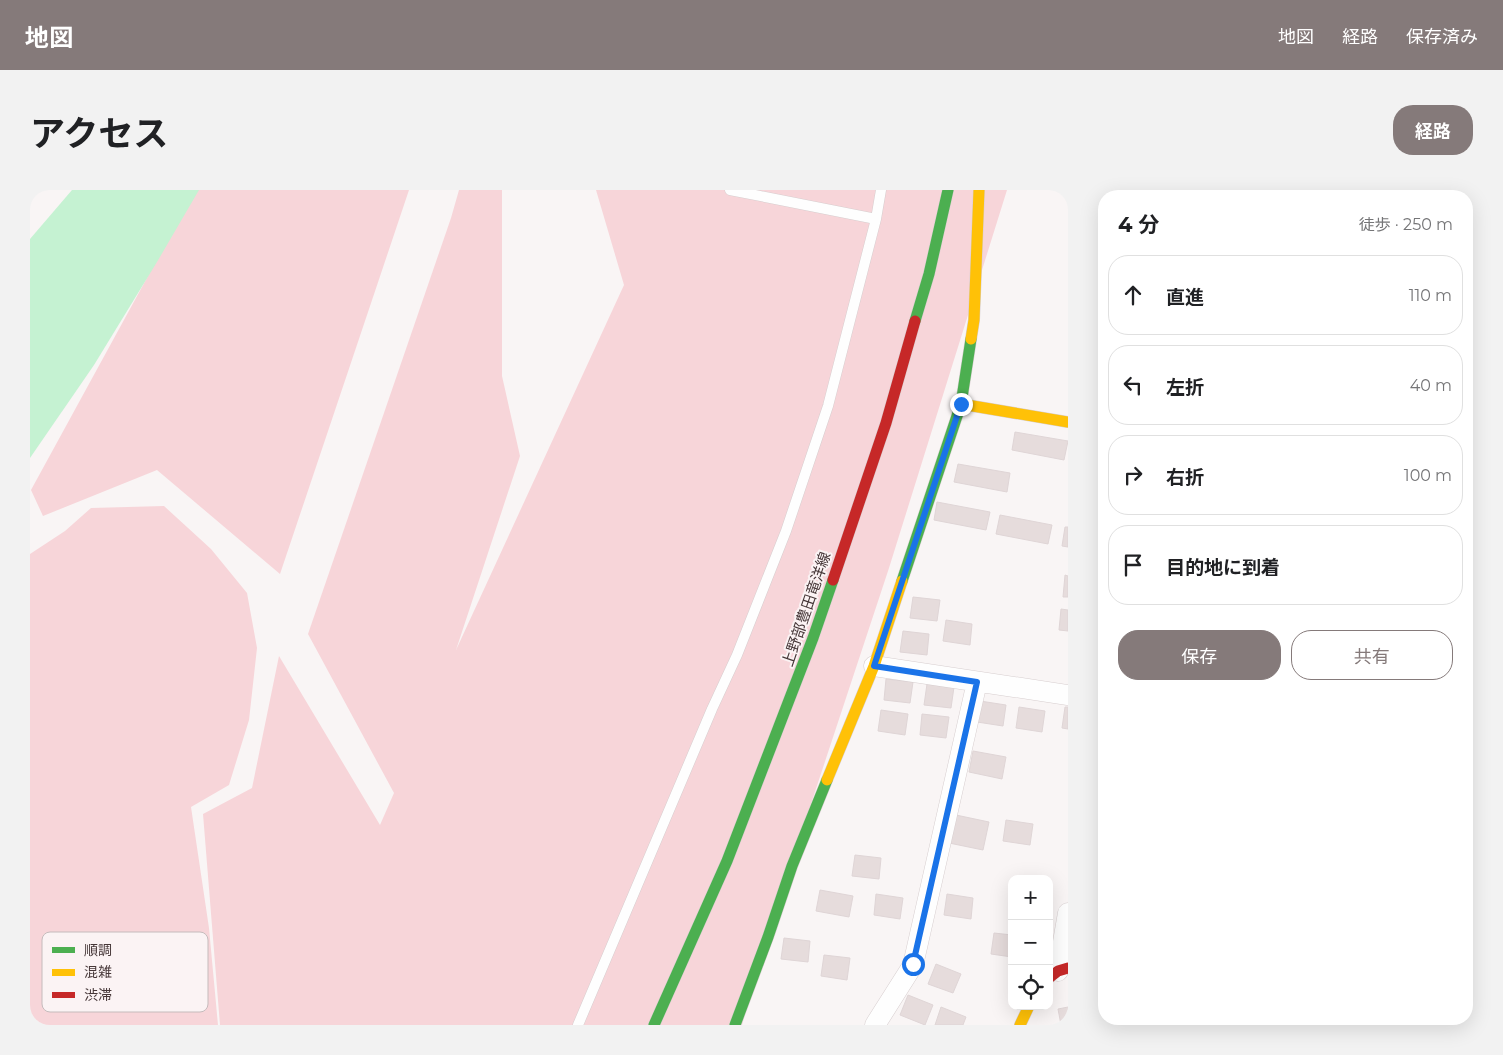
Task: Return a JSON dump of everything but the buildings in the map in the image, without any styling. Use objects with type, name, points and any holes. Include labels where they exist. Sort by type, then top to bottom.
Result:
[{"type":"street","name":"上野部豊田竜洋線","points":[[654,1025],[727,861],[813,638],[886,423],[929,274],[948,190]]},
{"type":"street","points":[[735,1025],[792,866],[874,666],[961,404],[974,320],[979,190]]},
{"type":"street","points":[[961,404],[1068,422]]},
{"type":"street","points":[[874,666],[1068,695]]},
{"type":"street","points":[[875,1025],[913,964],[977,682]]},
{"type":"street","points":[[1058,972],[1068,914]]},
{"type":"street","points":[[1020,1025],[1027,1010]]},
{"type":"lane","points":[[730,190],[876,219]]},
{"type":"lane","points":[[578,1025],[712,709],[737,655],[786,531],[828,406],[876,219],[881,190]]},
{"type":"shaded area","points":[[72,190],[199,190],[94,365],[30,458],[30,239]]},
{"type":"shaded area","points":[[195,190],[409,190],[280,574],[157,470],[43,516],[31,490]]},
{"type":"shaded area","points":[[459,190],[502,190],[502,376],[520,456],[456,650],[624,285],[596,190],[1007,190],[889,568],[761,955],[742,1025],[220,1025],[203,814],[252,788],[279,656],[380,825],[394,793],[308,634]]},
{"type":"shaded area","points":[[164,506],[211,549],[247,593],[257,648],[249,720],[229,785],[191,807],[209,928],[218,1025],[30,1025],[30,554],[65,531],[91,508]]},
{"type":"traffic: fast","points":[[915,321],[929,274],[948,190]]},
{"type":"traffic: fast","points":[[902,581],[961,404],[971,339]]},
{"type":"traffic: fast","points":[[654,1025],[727,861],[813,638],[833,580]]},
{"type":"traffic: fast","points":[[735,1025],[792,866],[827,780]]},
{"type":"traffic: slow","points":[[971,339],[974,320],[979,190]]},
{"type":"traffic: slow","points":[[961,404],[1068,422]]},
{"type":"traffic: slow","points":[[827,780],[874,666],[902,581]]},
{"type":"traffic: slow","points":[[1020,1025],[1027,1010]]},
{"type":"traffic: jam","points":[[833,580],[886,423],[915,321]]},
{"type":"traffic: jam","points":[[1053,975],[1068,968]]},
{"type":"route","points":[[913,964],[977,682],[874,666],[961,404]]}]
